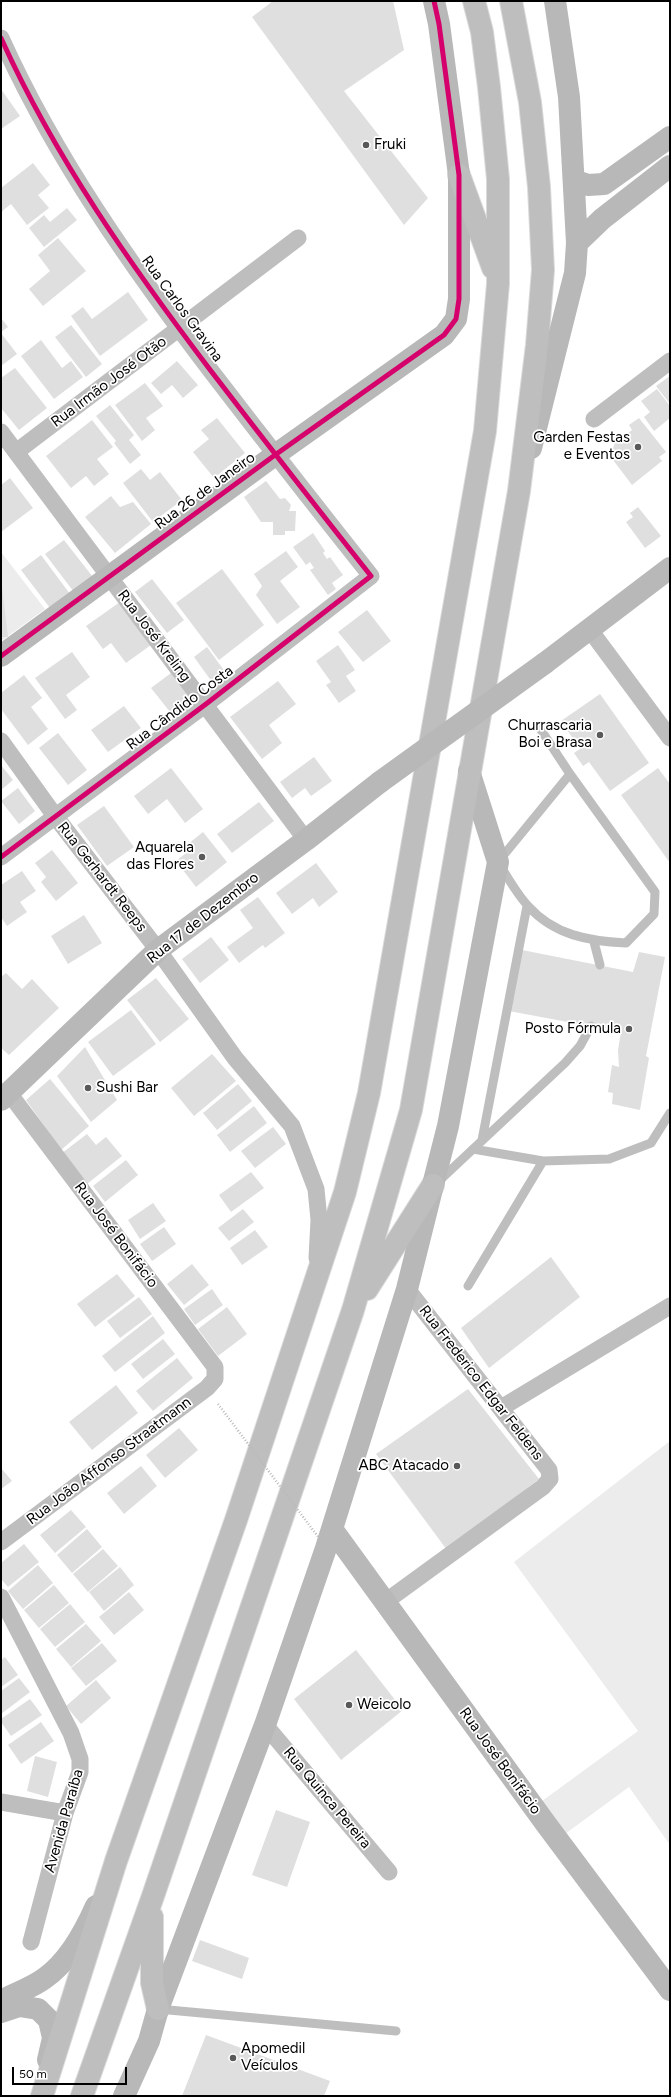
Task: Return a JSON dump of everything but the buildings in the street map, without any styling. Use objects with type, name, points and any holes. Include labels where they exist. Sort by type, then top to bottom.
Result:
[{"type":"highway","points":[[41,2096],[116,1861],[236,1520],[345,1192],[369,1093],[485,431],[498,284],[497,164],[482,32],[474,1]]},
{"type":"highway","points":[[82,2096],[153,1896],[353,1310],[411,1110],[519,491],[529,421],[543,270],[539,187],[530,102],[511,1]]},
{"type":"highway","points":[[459,176],[498,284]]},
{"type":"highway","points":[[353,1310],[434,1185]]},
{"type":"highway","points":[[153,1896],[150,1956],[152,1984],[158,2009]]},
{"type":"main road","name":"Rua 26 de Janeiro","points":[[1,656],[275,455],[444,335],[456,319],[458,311],[459,176],[439,24],[434,1]]},
{"type":"main road","points":[[519,491],[543,406],[575,273],[577,243],[569,97],[555,1]]},
{"type":"main road","points":[[574,180],[588,185],[604,184],[626,170],[670,137]]},
{"type":"main road","points":[[577,243],[602,219],[639,188],[670,166]]},
{"type":"main road","points":[[626,170],[639,188]]},
{"type":"main road","name":"Rua 17 de Dezembro","points":[[5,1096],[158,950],[306,840],[380,782],[590,630],[670,568]]},
{"type":"main road","points":[[124,2096],[149,2041],[158,2009],[265,1725],[326,1533],[407,1289],[448,1126],[498,862],[469,771]]},
{"type":"main road","name":"Rua José Bonifácio","points":[[326,1533],[385,1602],[546,1824],[670,1990]]},
{"type":"main road","points":[[1,2001],[45,1978],[64,1961],[89,1922],[116,1861]]},
{"type":"main road","points":[[1,2012],[19,2006],[38,2009],[49,2020],[52,2038],[41,2096]]},
{"type":"street","name":"Rua Carlos Gravina","points":[[1,38],[18,75],[82,187],[159,301],[275,455],[371,576]]},
{"type":"street","name":"Rua Irmão José Otão","points":[[16,452],[298,238]]},
{"type":"street","points":[[594,419],[670,361]]},
{"type":"street","name":"Rua José Kreling","points":[[1,432],[206,704],[306,840]]},
{"type":"street","name":"Rua Cândido Costa","points":[[1,856],[206,704],[371,576]]},
{"type":"street","points":[[590,630],[670,738]]},
{"type":"street","name":"Rua Gerhardt Reeps","points":[[1,741],[55,816],[158,950],[235,1058],[292,1126],[316,1189],[319,1220],[318,1256],[313,1288]]},
{"type":"street","name":"Rua José Bonifácio","points":[[5,1096],[215,1367],[215,1379]]},
{"type":"street","name":"Rua Frederico Edgar Feldens","points":[[385,1602],[543,1487],[550,1479],[549,1470],[407,1289]]},
{"type":"street","points":[[500,1408],[670,1306]]},
{"type":"street","name":"Rua João Affonso Straatmann","points":[[1,1542],[207,1388],[215,1379]]},
{"type":"street","name":"Avenida Paraíba","points":[[1,1597],[71,1733],[80,1759],[80,1772],[65,1813],[31,1942]]},
{"type":"street","name":"Rua Quinca Pereira","points":[[265,1725],[389,1872]]},
{"type":"street","points":[[1,1802],[65,1813]]},
{"type":"lane","points":[[539,727],[570,774],[655,892],[654,914],[626,944],[594,942],[550,926],[527,906],[498,862],[570,774]]},
{"type":"lane","points":[[482,1140],[527,906]]},
{"type":"lane","points":[[594,942],[600,965]]},
{"type":"lane","points":[[434,1185],[565,1063],[580,1046],[591,1026]]},
{"type":"lane","points":[[473,1149],[543,1161],[609,1159],[651,1142],[670,1113]]},
{"type":"lane","points":[[468,1286],[543,1161]]},
{"type":"lane","points":[[158,2009],[396,2031]]},
{"type":"path","points":[[218,1404],[326,1533]]},
{"type":"shaded area","points":[[1,552],[45,609],[1,641]]},
{"type":"shaded area","points":[[670,1441],[670,1845],[629,1787],[565,1834],[542,1801],[638,1731],[514,1562]]},
{"type":"cycle path","points":[[1,656],[275,455],[444,335],[456,319],[459,299],[459,175],[439,24],[434,1]]},
{"type":"cycle path","points":[[1,38],[45,126],[70,169],[124,252],[211,371],[371,576],[206,704],[1,857]]},
{"type":"place","name":"Fruki","points":[[366,145]]},
{"type":"place","name":"Garden Festas e Eventos","points":[[638,447]]},
{"type":"place","name":"Churrascaria Boi e Brasa","points":[[600,735]]},
{"type":"place","name":"Aquarela das Flores","points":[[202,857]]},
{"type":"place","name":"Posto Fórmula","points":[[629,1029]]},
{"type":"place","name":"Sushi Bar","points":[[88,1088]]},
{"type":"place","name":"ABC Atacado","points":[[457,1466]]},
{"type":"place","name":"Weicolo","points":[[349,1705]]},
{"type":"place","name":"Apomedil Veículos","points":[[233,2058]]}]
